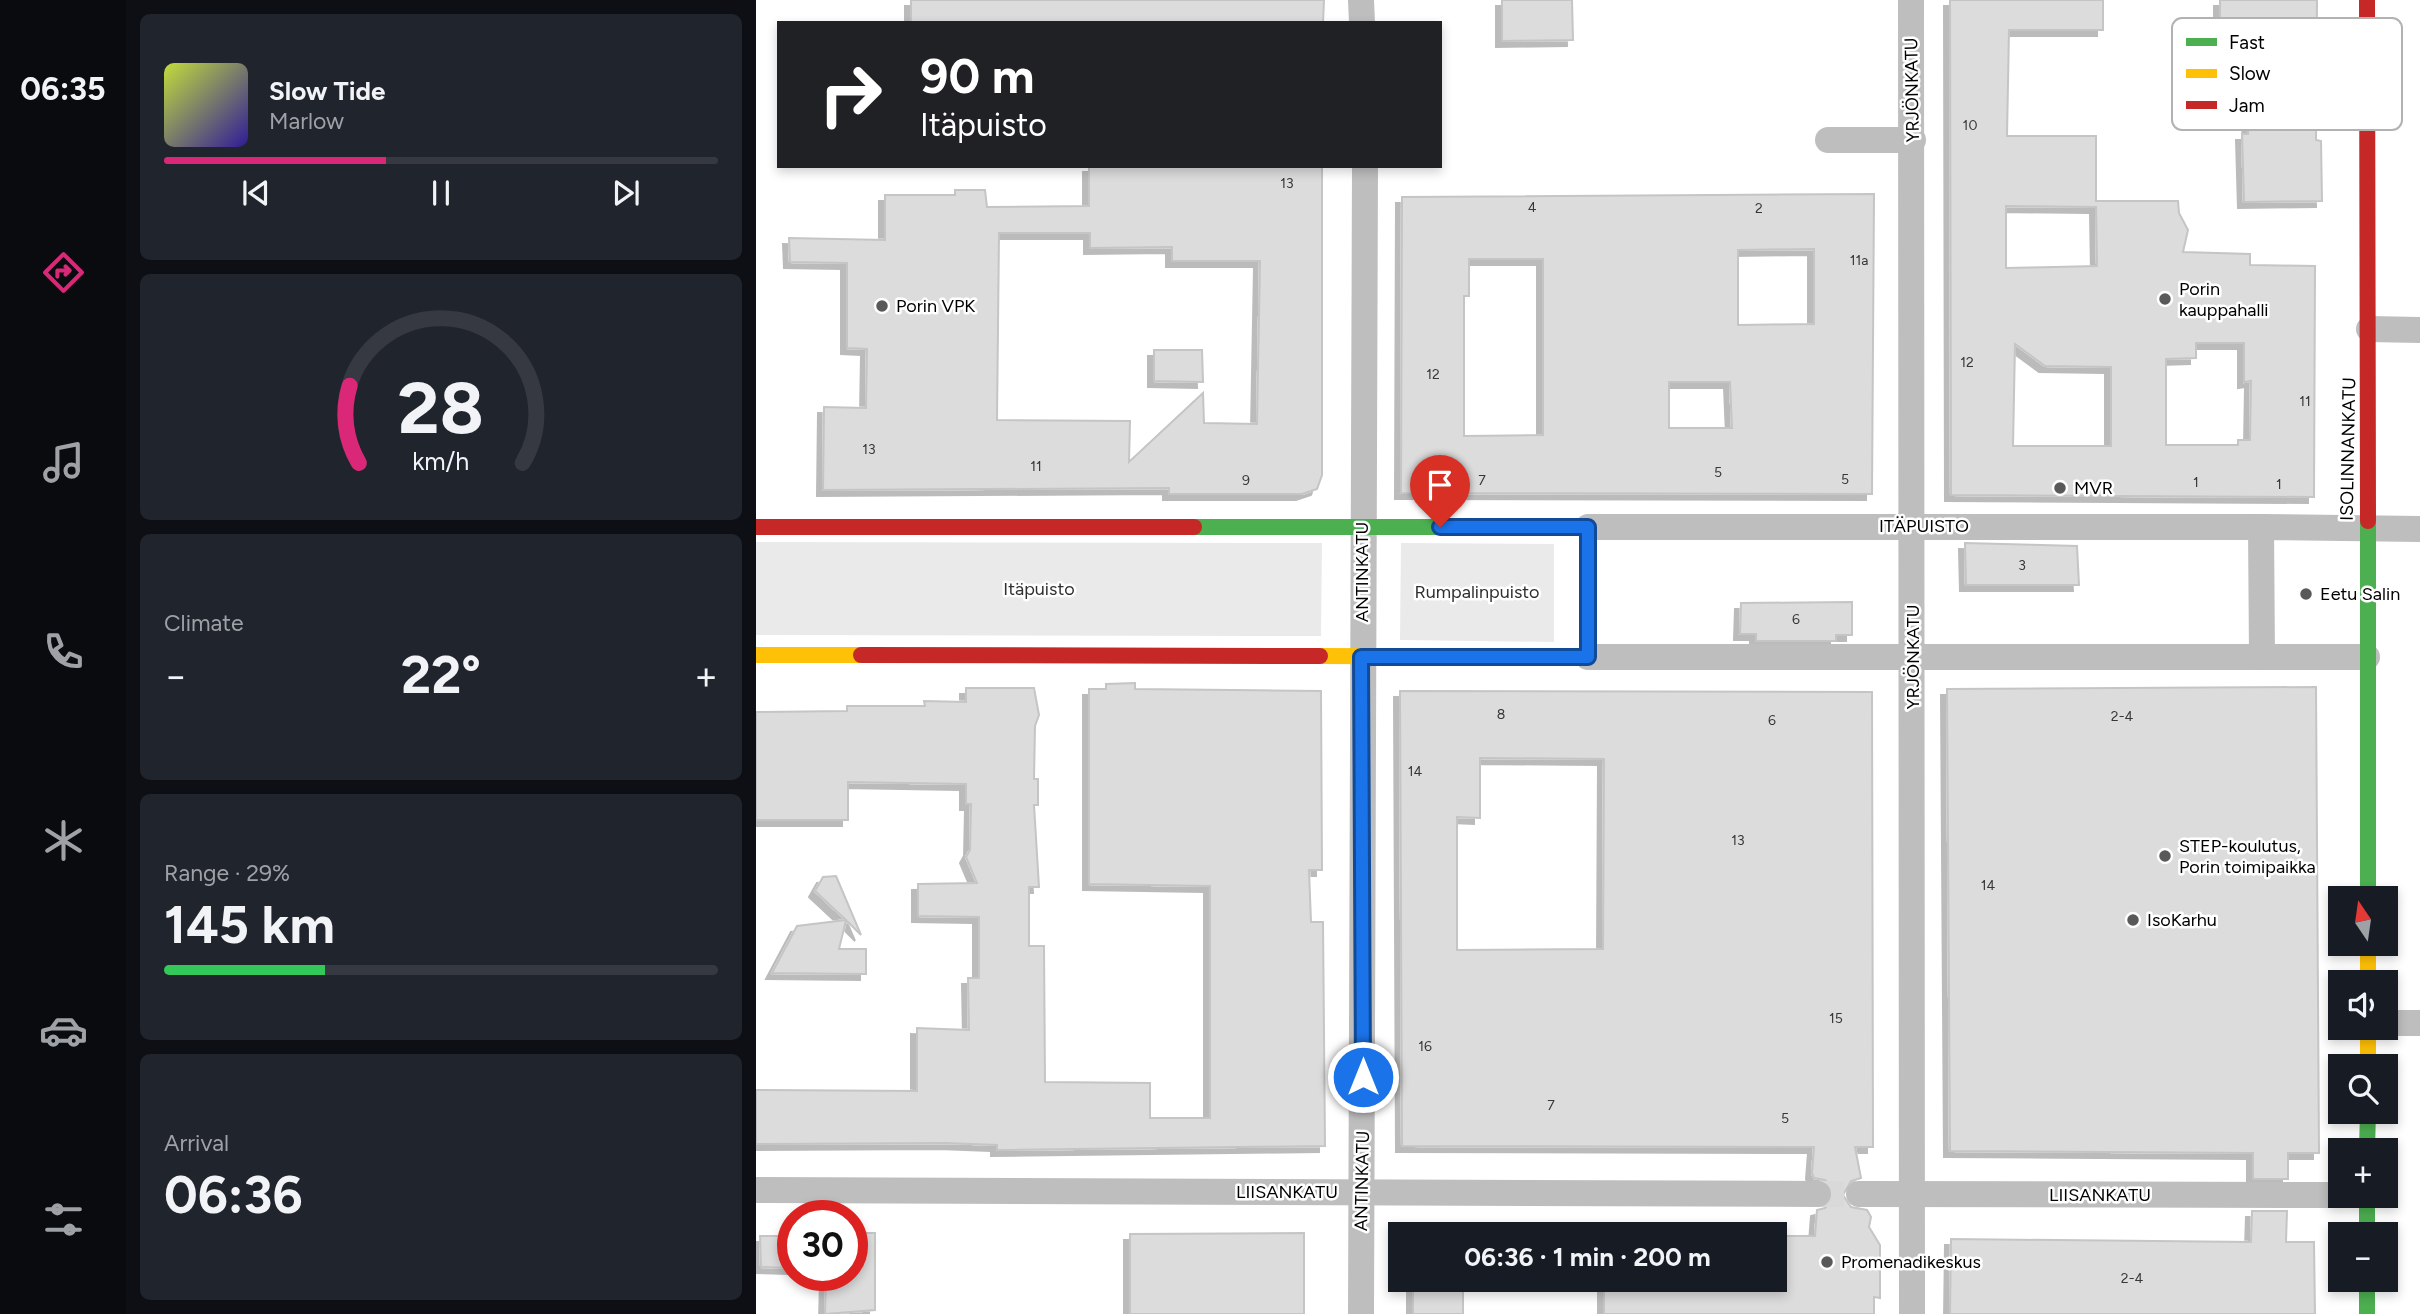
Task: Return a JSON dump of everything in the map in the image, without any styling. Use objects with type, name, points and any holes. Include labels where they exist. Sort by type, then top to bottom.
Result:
[{"type":"street","points":[[1361,0],[1362,21]]},
{"type":"street","name":"YRJÖNKATU","points":[[1911,0],[1912,1314]]},
{"type":"street","name":"ISOLINNANKATU","points":[[2367,0],[2367,18]]},
{"type":"street","name":"ISOLINNANKATU","points":[[2368,130],[2368,886]]},
{"type":"street","points":[[1828,140],[1913,140]]},
{"type":"street","name":"ANTINKATU","points":[[1361,1314],[1361,657],[1365,168]]},
{"type":"street","points":[[2369,328],[2420,330]]},
{"type":"street","name":"ITÄPUISTO","points":[[756,527],[1913,526],[2420,529]]},
{"type":"street","points":[[1588,527],[1588,657]]},
{"type":"street","points":[[2261,527],[2262,657]]},
{"type":"street","points":[[756,655],[2367,657]]},
{"type":"street","points":[[2398,1023],[2420,1023]]},
{"type":"street","name":"LIISANKATU","points":[[756,1190],[1818,1194]]},
{"type":"street","name":"LIISANKATU","points":[[1859,1194],[2328,1195]]},
{"type":"street","points":[[2367,1292],[2367,1314]]},
{"type":"green space","name":"Itäpuisto","points":[[756,542],[1322,543],[1321,636],[756,635]]},
{"type":"green space","name":"Rumpalinpuisto","points":[[1401,543],[1554,544],[1554,642],[1400,640]]},
{"type":"building","points":[[911,0],[1324,0],[1323,21],[911,21]]},
{"type":"building","points":[[1502,0],[1572,0],[1573,40],[1502,41]]},
{"type":"building","points":[[1950,0],[2103,0],[2103,30],[2009,30],[2007,136],[2096,136],[2096,201],[2178,201],[2179,213],[2188,230],[2183,252],[2250,254],[2250,265],[2315,266],[2314,497],[1951,495]],"holes":[[[2006,206],[2096,207],[2097,266],[2006,268]],[[2196,343],[2244,343],[2244,382],[2251,381],[2250,440],[2238,440],[2238,445],[2166,445],[2166,359],[2196,358]],[[2015,344],[2045,366],[2111,367],[2111,446],[2013,446]]]},
{"type":"building","points":[[2220,0],[2317,0],[2317,18],[2220,18]]},
{"type":"building","points":[[2248,130],[2316,130],[2316,140],[2321,141],[2322,201],[2244,202],[2242,134],[2248,134]]},
{"type":"building","points":[[1089,168],[1322,168],[1322,475],[1317,489],[1302,494],[1169,494],[1169,488],[823,490],[824,407],[866,408],[867,349],[847,348],[847,263],[790,262],[789,238],[885,240],[885,195],[955,195],[955,190],[985,190],[987,207],[1089,206]],"holes":[[[999,233],[1090,233],[1090,248],[1172,247],[1172,261],[1260,261],[1257,424],[1204,423],[1203,393],[1129,462],[1130,421],[997,420]]]},
{"type":"building","points":[[1874,194],[1872,494],[1401,493],[1402,197]],"holes":[[[1814,249],[1814,324],[1738,325],[1738,250]],[[1469,259],[1543,259],[1543,435],[1464,436],[1464,296],[1469,296]],[[1669,382],[1730,382],[1732,428],[1669,428]]]},
{"type":"building","points":[[1154,350],[1202,350],[1203,382],[1154,381]]},
{"type":"building","points":[[1965,543],[2077,546],[2079,585],[1966,585]]},
{"type":"building","points":[[1852,602],[1852,635],[1836,635],[1836,641],[1756,641],[1756,634],[1740,634],[1741,603]]},
{"type":"building","points":[[1135,683],[1135,689],[1321,691],[1322,870],[1309,870],[1311,922],[1323,922],[1325,1146],[997,1150],[997,1145],[945,1143],[756,1144],[756,1090],[917,1091],[917,1028],[969,1030],[968,978],[979,978],[979,917],[918,916],[918,884],[977,883],[966,857],[970,850],[971,804],[966,804],[966,784],[848,782],[848,820],[756,820],[756,712],[847,711],[847,706],[925,706],[924,701],[966,702],[966,688],[1034,688],[1039,715],[1035,726],[1034,779],[1038,779],[1038,805],[1034,805],[1039,887],[1029,887],[1029,946],[1044,946],[1045,1082],[1150,1083],[1150,1118],[1210,1118],[1210,886],[1089,884],[1089,689],[1106,689],[1106,684]]},
{"type":"building","name":"IsoKarhu","points":[[2316,687],[2319,1153],[2288,1153],[2288,1179],[2253,1179],[2253,1153],[1950,1151],[1947,689]]},
{"type":"building","points":[[1400,691],[1872,692],[1873,1147],[1855,1147],[1861,1178],[1851,1181],[1843,1195],[1851,1207],[1867,1210],[1871,1217],[1869,1227],[1880,1245],[1880,1298],[1874,1297],[1874,1314],[1604,1314],[1604,1292],[1787,1292],[1787,1236],[1815,1236],[1817,1210],[1825,1208],[1832,1201],[1831,1186],[1825,1180],[1814,1178],[1812,1173],[1814,1147],[1402,1146]],"holes":[[[1480,758],[1604,759],[1603,949],[1457,950],[1457,817],[1480,818]]]},
{"type":"building","points":[[836,876],[861,935],[815,891],[823,877]]},
{"type":"building","points":[[846,920],[839,949],[866,949],[866,974],[772,973],[797,926]]},
{"type":"building","points":[[2252,1211],[2287,1211],[2286,1242],[2314,1242],[2315,1314],[1950,1314],[1951,1239],[2251,1242]]},
{"type":"building","points":[[868,1233],[875,1233],[875,1310],[825,1314],[826,1291],[868,1291]]},
{"type":"building","points":[[1304,1233],[1304,1314],[1130,1314],[1130,1234]]},
{"type":"building","points":[[760,1236],[777,1236],[777,1268],[761,1267]]},
{"type":"building","points":[[1413,1292],[1463,1292],[1463,1314],[1413,1314]]},
{"type":"tunnel","points":[[1818,1194],[1859,1194]]},
{"type":"traffic: fast","points":[[2368,521],[2368,886]]},
{"type":"traffic: fast","points":[[1194,527],[1588,527],[1588,537]]},
{"type":"traffic: fast","points":[[2367,1138],[2368,1124]]},
{"type":"traffic: fast","points":[[2367,1208],[2367,1222]]},
{"type":"traffic: fast","points":[[2367,1292],[2367,1314]]},
{"type":"traffic: slow","points":[[1320,656],[1588,657],[1588,537]]},
{"type":"traffic: slow","points":[[756,655],[861,655]]},
{"type":"traffic: slow","points":[[2368,956],[2368,970]]},
{"type":"traffic: slow","points":[[2368,1040],[2368,1054]]},
{"type":"traffic: jam","points":[[2367,0],[2367,18]]},
{"type":"traffic: jam","points":[[2367,130],[2368,521]]},
{"type":"traffic: jam","points":[[756,527],[1194,527]]},
{"type":"traffic: jam","points":[[861,655],[1320,656]]},
{"type":"place","name":"Porin kauppahalli","points":[[2165,299]]},
{"type":"place","name":"Porin VPK","points":[[882,306]]},
{"type":"place","name":"MVR","points":[[2060,488]]},
{"type":"place","name":"Eetu Salin","points":[[2306,594]]},
{"type":"place","name":"STEP-koulutus, Porin toimipaikka","points":[[2165,856]]},
{"type":"place","name":"IsoKarhu","points":[[2133,920]]},
{"type":"place","name":"Promenadikeskus","points":[[1827,1262]]},
{"type":"route","points":[[1363,1077],[1361,657],[1588,657],[1588,527],[1440,527]]}]
